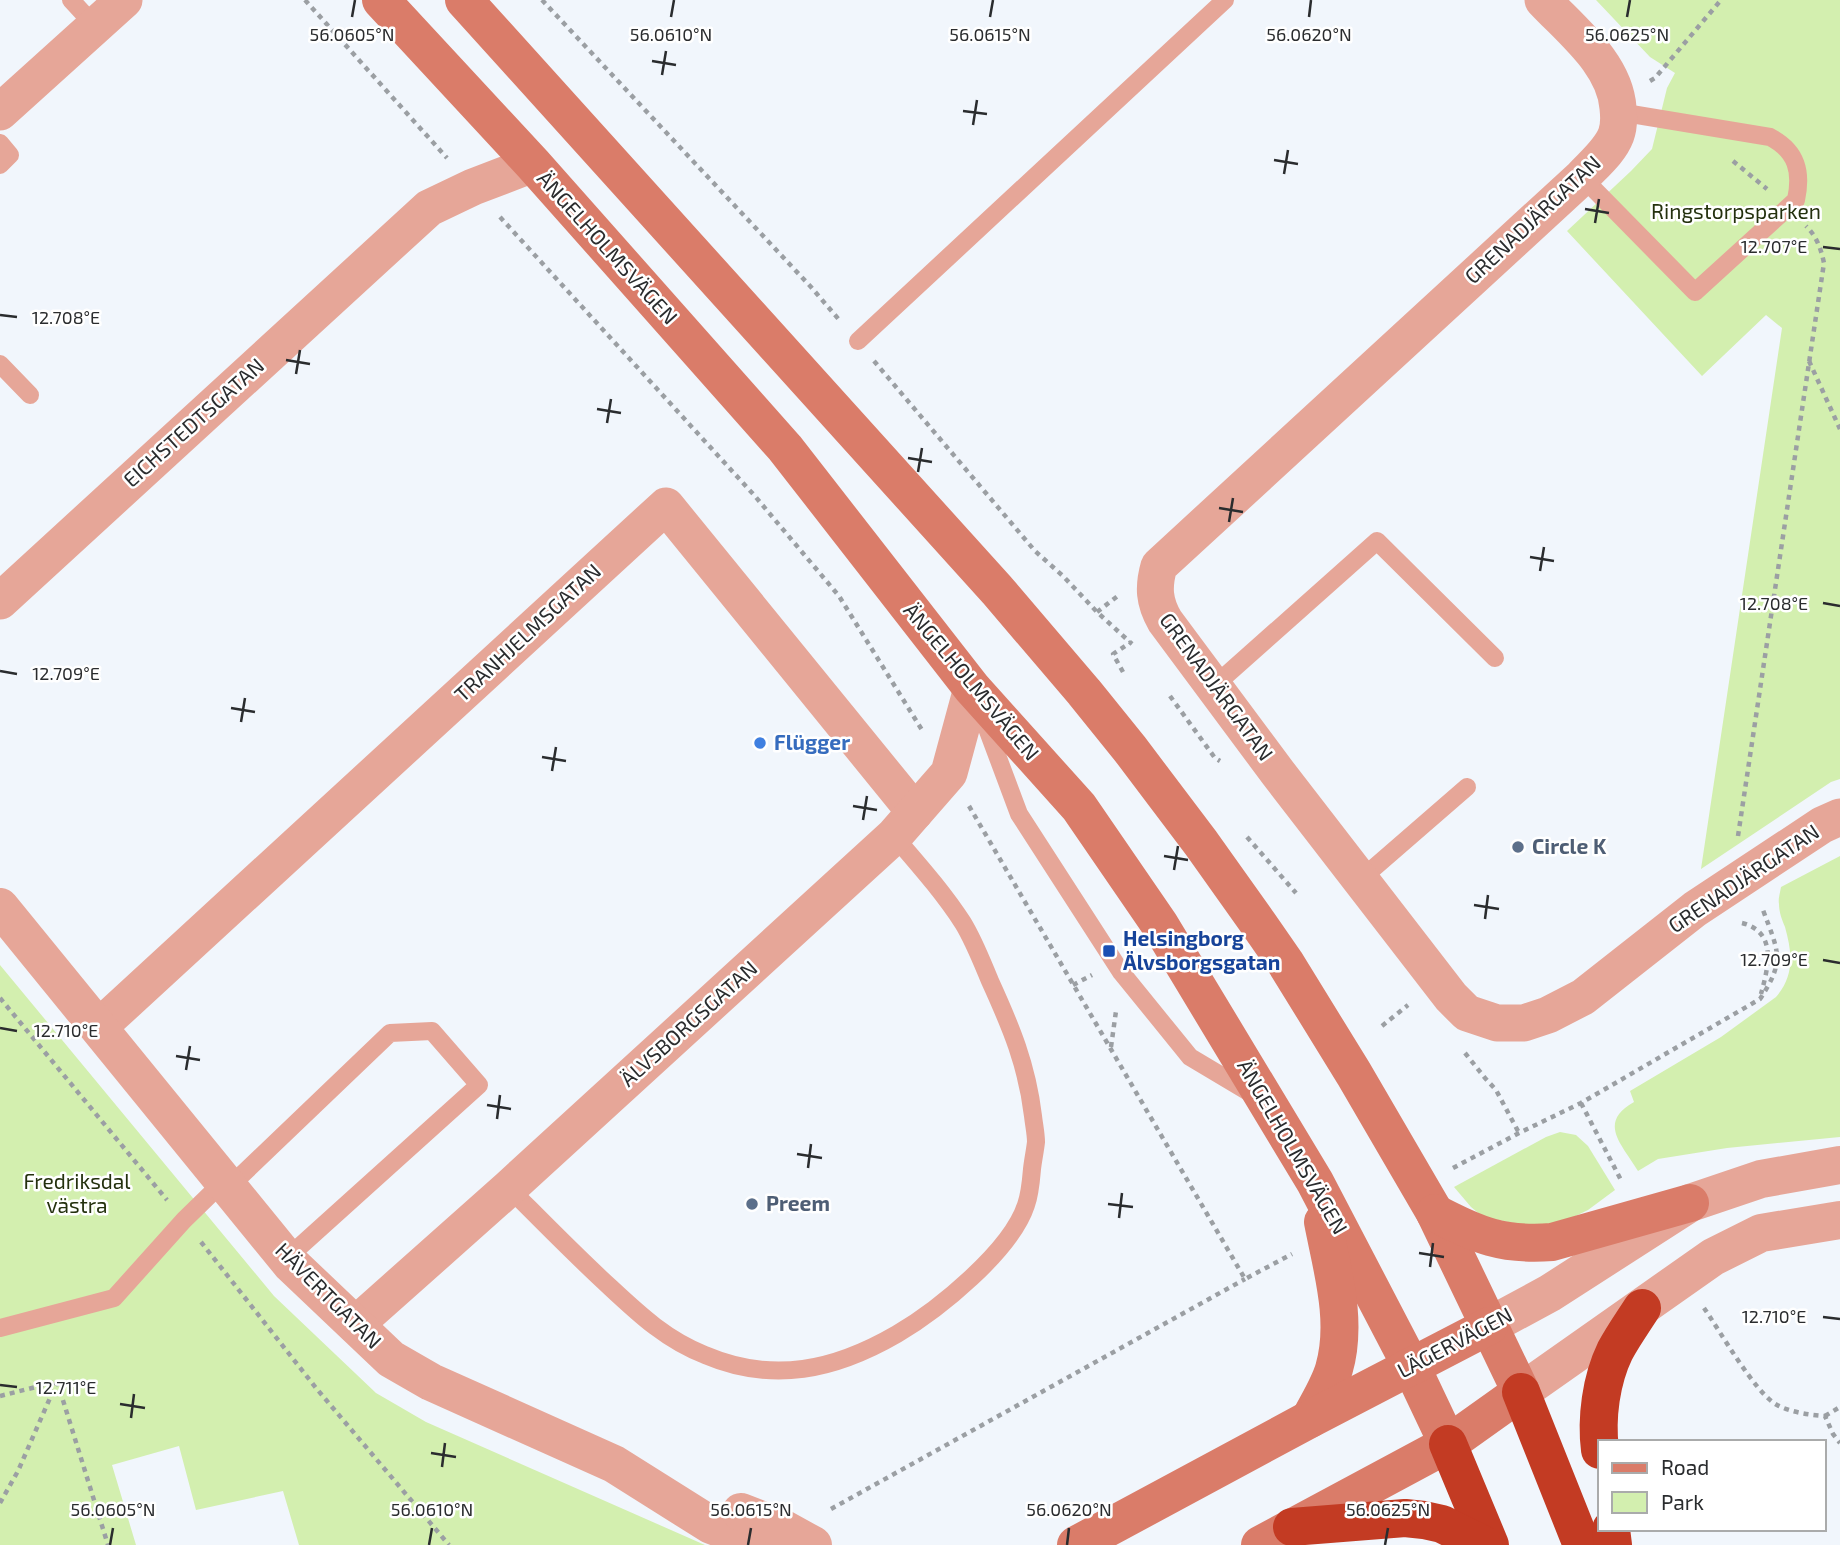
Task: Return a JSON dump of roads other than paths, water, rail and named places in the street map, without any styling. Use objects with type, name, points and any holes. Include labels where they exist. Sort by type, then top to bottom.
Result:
[{"type":"highway","points":[[1599,1440],[1604,1383],[1615,1352],[1642,1308]]},
{"type":"highway","points":[[1521,1392],[1582,1545]]},
{"type":"highway","points":[[1448,1444],[1490,1545]]},
{"type":"highway","points":[[1276,1536],[1389,1519],[1415,1519],[1442,1524],[1484,1545]]},
{"type":"main road","name":"ÄNGELHOLMSVÄGEN","points":[[381,0],[533,164],[785,448],[972,688],[1079,807],[1160,925],[1315,1182],[1411,1366],[1448,1444]]},
{"type":"main road","points":[[464,0],[998,590],[1084,692],[1201,843],[1285,962],[1435,1213],[1521,1392],[1448,1444],[1276,1536]]},
{"type":"main road","points":[[1310,1419],[1334,1371],[1339,1343],[1339,1310],[1315,1182]]},
{"type":"main road","points":[[1435,1213],[1494,1239],[1530,1244],[1552,1242],[1690,1203]]},
{"type":"main road","name":"LÄGERVÄGEN","points":[[1076,1545],[1489,1326]]},
{"type":"street","points":[[0,112],[83,13],[124,0]]},
{"type":"street","points":[[1543,0],[1603,65],[1611,79],[1618,103]]},
{"type":"street","name":"GRENADJÄRGATAN","points":[[1618,103],[1618,132],[1610,146],[1583,177],[1159,566],[1154,593],[1158,608],[1278,773],[1451,997],[1467,1013],[1497,1023],[1524,1023],[1548,1016],[1583,997],[1695,909],[1822,825],[1840,817]]},
{"type":"street","name":"EICHSTEDTSGATAN","points":[[0,601],[429,208],[473,187],[533,164]]},
{"type":"street","name":"TRANHJELMSGATAN","points":[[99,1027],[666,506],[905,824]]},
{"type":"street","name":"ÄLVSBORGSGATAN","points":[[355,1325],[509,1188],[905,824],[949,773],[972,688]]},
{"type":"street","name":"HÄVERTGATAN","points":[[0,907],[287,1258],[391,1359],[431,1382],[614,1464],[721,1535],[766,1545]]},
{"type":"street","name":"LÄGERVÄGEN","points":[[1489,1326],[1550,1293],[1690,1203],[1761,1179],[1840,1165]]},
{"type":"street","points":[[1521,1392],[1713,1257],[1761,1233],[1840,1220]]},
{"type":"street","points":[[614,1464],[782,1528],[813,1545]]},
{"type":"lane","points":[[858,341],[1225,0]]},
{"type":"lane","points":[[1583,177],[1695,292],[1796,200],[1798,173],[1793,158],[1783,144],[1754,133],[1618,103]]},
{"type":"lane","points":[[0,143],[10,155],[0,165]]},
{"type":"lane","points":[[0,364],[30,395]]},
{"type":"lane","points":[[1214,687],[1377,541],[1495,658]]},
{"type":"lane","points":[[972,688],[1019,814],[1121,972],[1190,1058],[1267,1104]]},
{"type":"lane","points":[[1361,879],[1467,787]]},
{"type":"lane","points":[[509,1188],[648,1322],[676,1342],[708,1357],[743,1366],[778,1372],[807,1369],[841,1361],[872,1349],[911,1326],[975,1275],[1017,1226],[1026,1205],[1036,1141],[1031,1100],[1022,1057],[965,926],[936,884],[905,824]]},
{"type":"lane","points":[[0,1328],[114,1298],[184,1220],[226,1185],[390,1033],[432,1031],[479,1085],[287,1258]]},
{"type":"place","name":"Flügger","points":[[760,743]]},
{"type":"place","name":"Circle K","points":[[1518,847]]},
{"type":"place","name":"Helsingborg Älvsborgsgatan","points":[[1109,951]]},
{"type":"place","name":"Preem","points":[[752,1204]]},
{"type":"park label","name":"Ringstorpsparken","points":[[1736,212]]},
{"type":"park label","name":"Fredriksdal västra","points":[[77,1194]]}]
